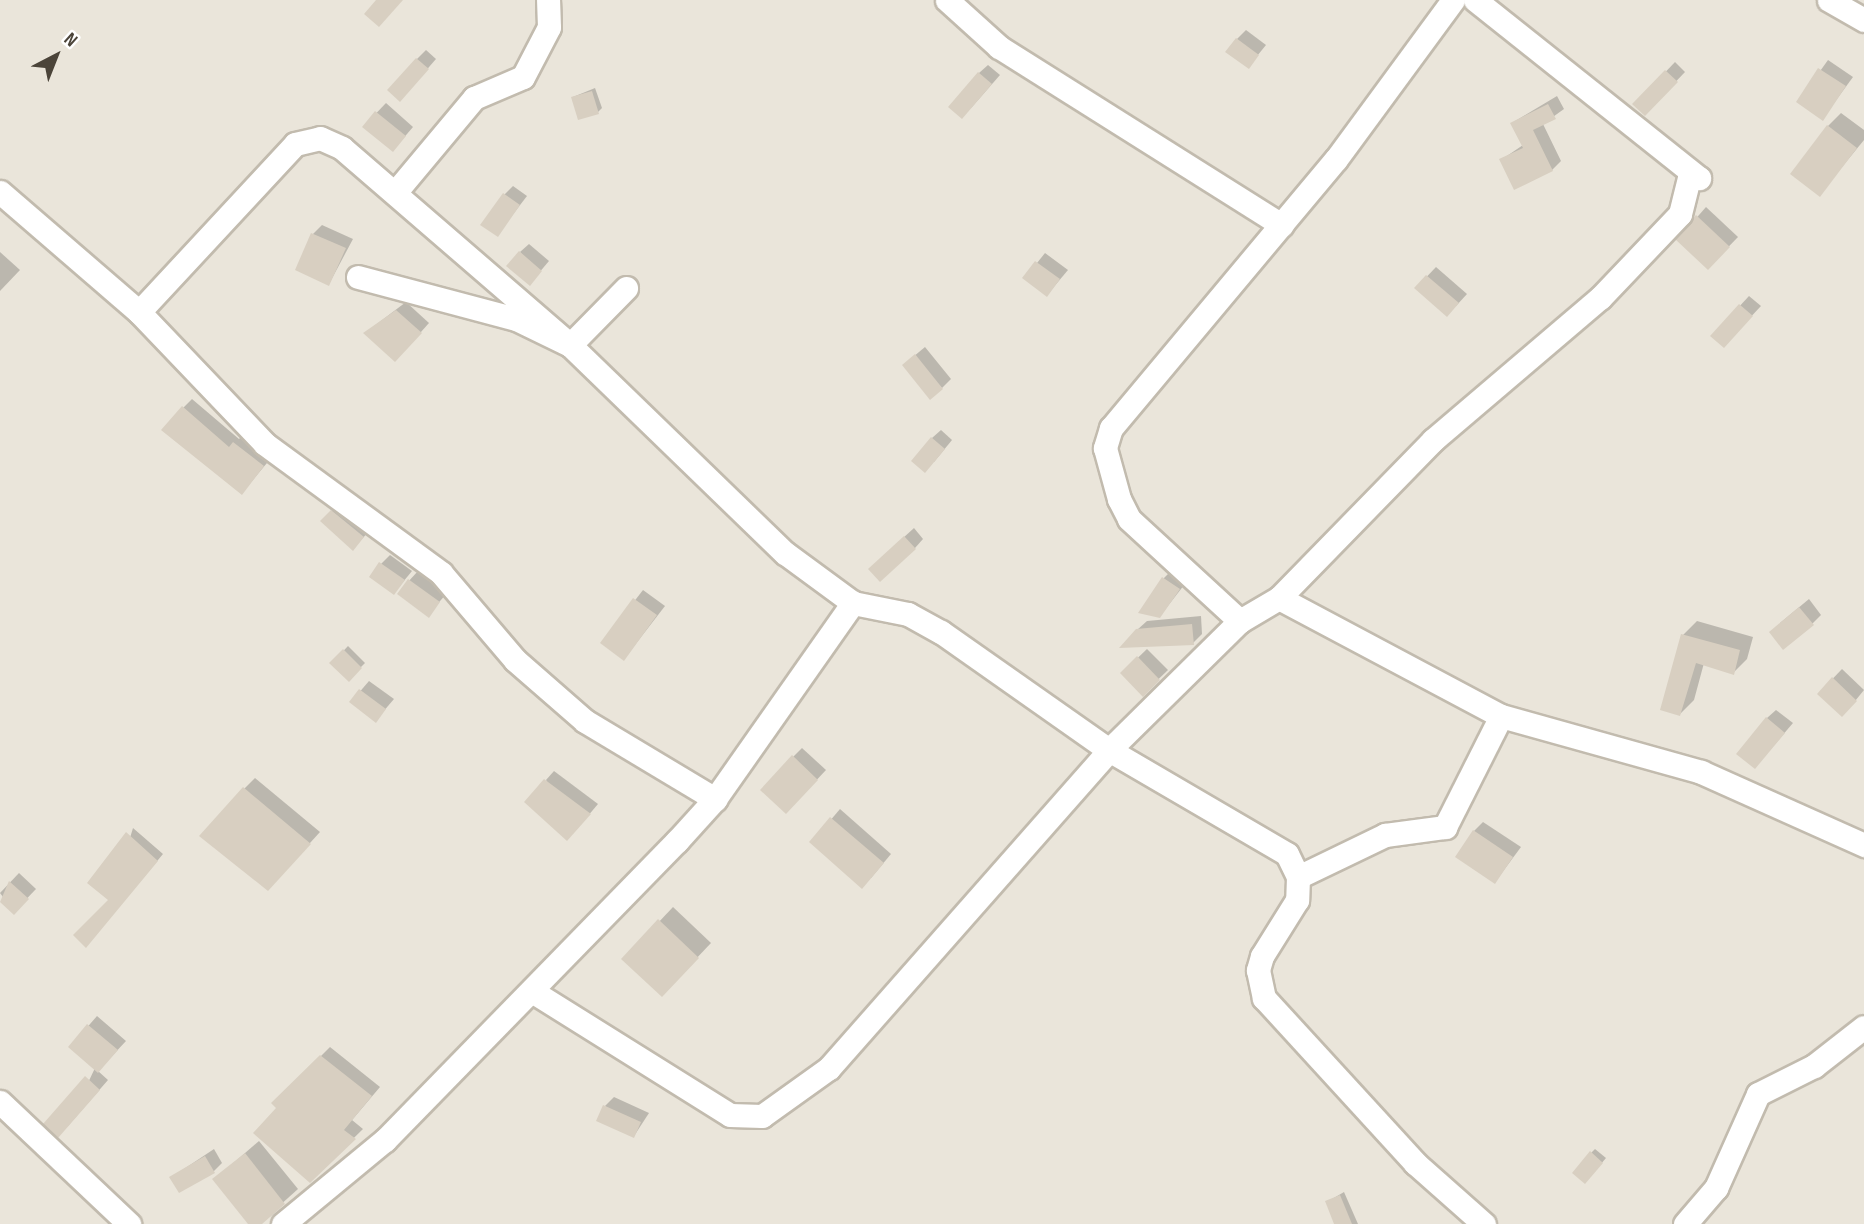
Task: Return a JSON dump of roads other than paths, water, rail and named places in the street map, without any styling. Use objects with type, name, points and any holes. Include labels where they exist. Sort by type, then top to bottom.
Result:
[{"type":"street","points":[[398,189],[474,98],[523,77],[549,27],[548,0]]},
{"type":"street","points":[[947,0],[999,47],[1282,225]]},
{"type":"street","points":[[1240,621],[1129,519],[1105,448],[1111,428],[1282,225],[1453,0]]},
{"type":"street","points":[[535,993],[730,1115],[762,1116],[829,1069],[1109,750],[1240,621],[1279,598],[1433,440],[1600,298],[1680,214],[1689,177],[1699,178],[1475,0]]},
{"type":"street","points":[[1829,0],[1864,20]]},
{"type":"street","points":[[139,312],[295,145],[320,138],[398,189],[570,345],[738,513],[853,603],[926,623],[1109,750],[1287,854],[1298,877],[1297,900],[1258,970],[1264,998],[1415,1163],[1484,1224]]},
{"type":"street","points":[[0,192],[139,312],[265,444],[441,573],[515,660],[585,721],[715,799]]},
{"type":"street","points":[[358,277],[516,319],[570,345]]},
{"type":"street","points":[[570,345],[626,288]]},
{"type":"street","points":[[1279,598],[1501,716],[1701,772],[1864,845]]},
{"type":"street","points":[[283,1224],[385,1140],[535,993],[715,799],[853,603]]},
{"type":"street","points":[[1298,877],[1385,835],[1445,827],[1501,716]]},
{"type":"street","points":[[1685,1224],[1716,1188],[1758,1094],[1814,1066],[1864,1027]]},
{"type":"street","points":[[0,1102],[129,1224]]}]
